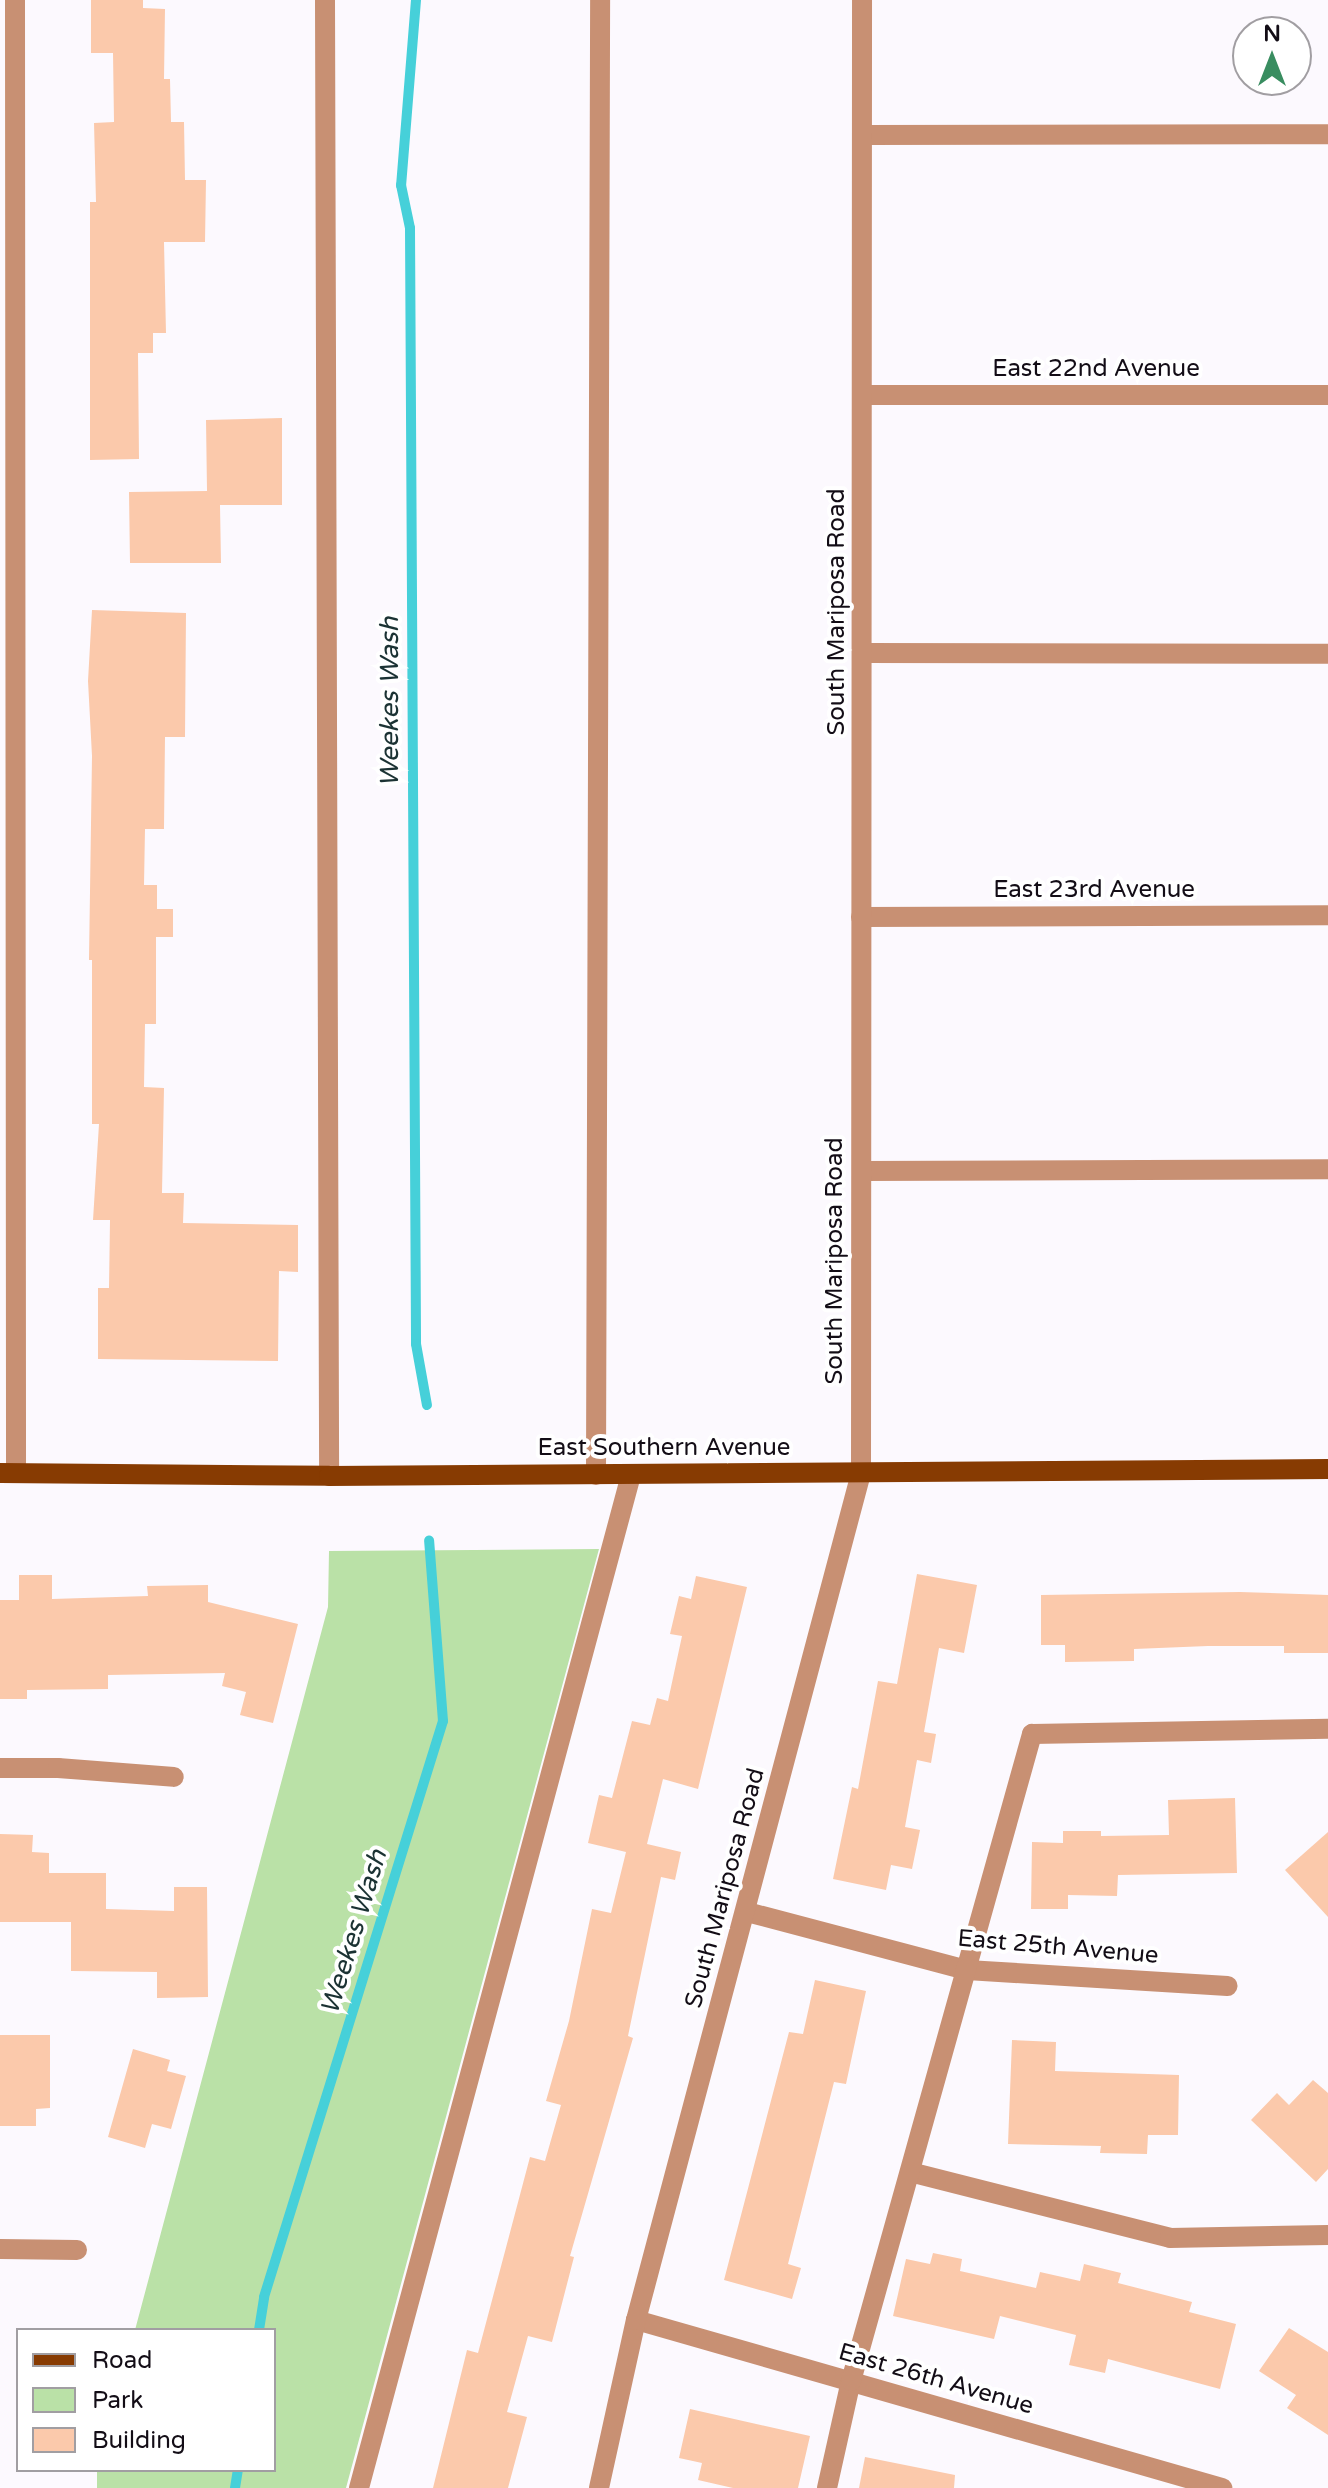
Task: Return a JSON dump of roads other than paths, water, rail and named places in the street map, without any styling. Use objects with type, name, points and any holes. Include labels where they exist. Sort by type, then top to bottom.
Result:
[{"type":"main road","name":"East Southern Avenue","points":[[8,1473],[484,1476],[1328,1469]]},
{"type":"street","points":[[8,1473],[8,184],[15,0]]},
{"type":"street","points":[[325,0],[329,1476]]},
{"type":"street","points":[[596,1475],[600,0]]},
{"type":"street","name":"South Mariposa Road","points":[[599,2488],[636,2320],[747,1912],[861,1473],[862,0]]},
{"type":"street","points":[[863,135],[1328,134]]},
{"type":"street","name":"East 22nd Avenue","points":[[864,395],[1328,395]]},
{"type":"street","points":[[862,653],[1328,654]]},
{"type":"street","name":"East 23rd Avenue","points":[[861,917],[1328,915]]},
{"type":"street","points":[[862,1171],[1328,1169]]},
{"type":"street","points":[[359,2488],[631,1475]]},
{"type":"street","points":[[827,2488],[851,2381],[1032,1734],[1328,1729]]},
{"type":"street","points":[[0,1768],[58,1768],[174,1777]]},
{"type":"street","name":"East 25th Avenue","points":[[747,1912],[967,1970],[1228,1986]]},
{"type":"street","points":[[910,2172],[1170,2238],[1328,2235]]},
{"type":"street","points":[[0,2249],[77,2250]]},
{"type":"street","name":"East 26th Avenue","points":[[636,2320],[1222,2488]]},
{"type":"waterway","name":"Weekes Wash","points":[[416,0],[401,185],[410,228],[416,1344],[427,1405]]},
{"type":"waterway","name":"Weekes Wash","points":[[259,2328],[264,2297],[443,1721],[429,1541]]},
{"type":"waterway","name":"Weekes Wash","points":[[235,2488],[238,2472]]}]
